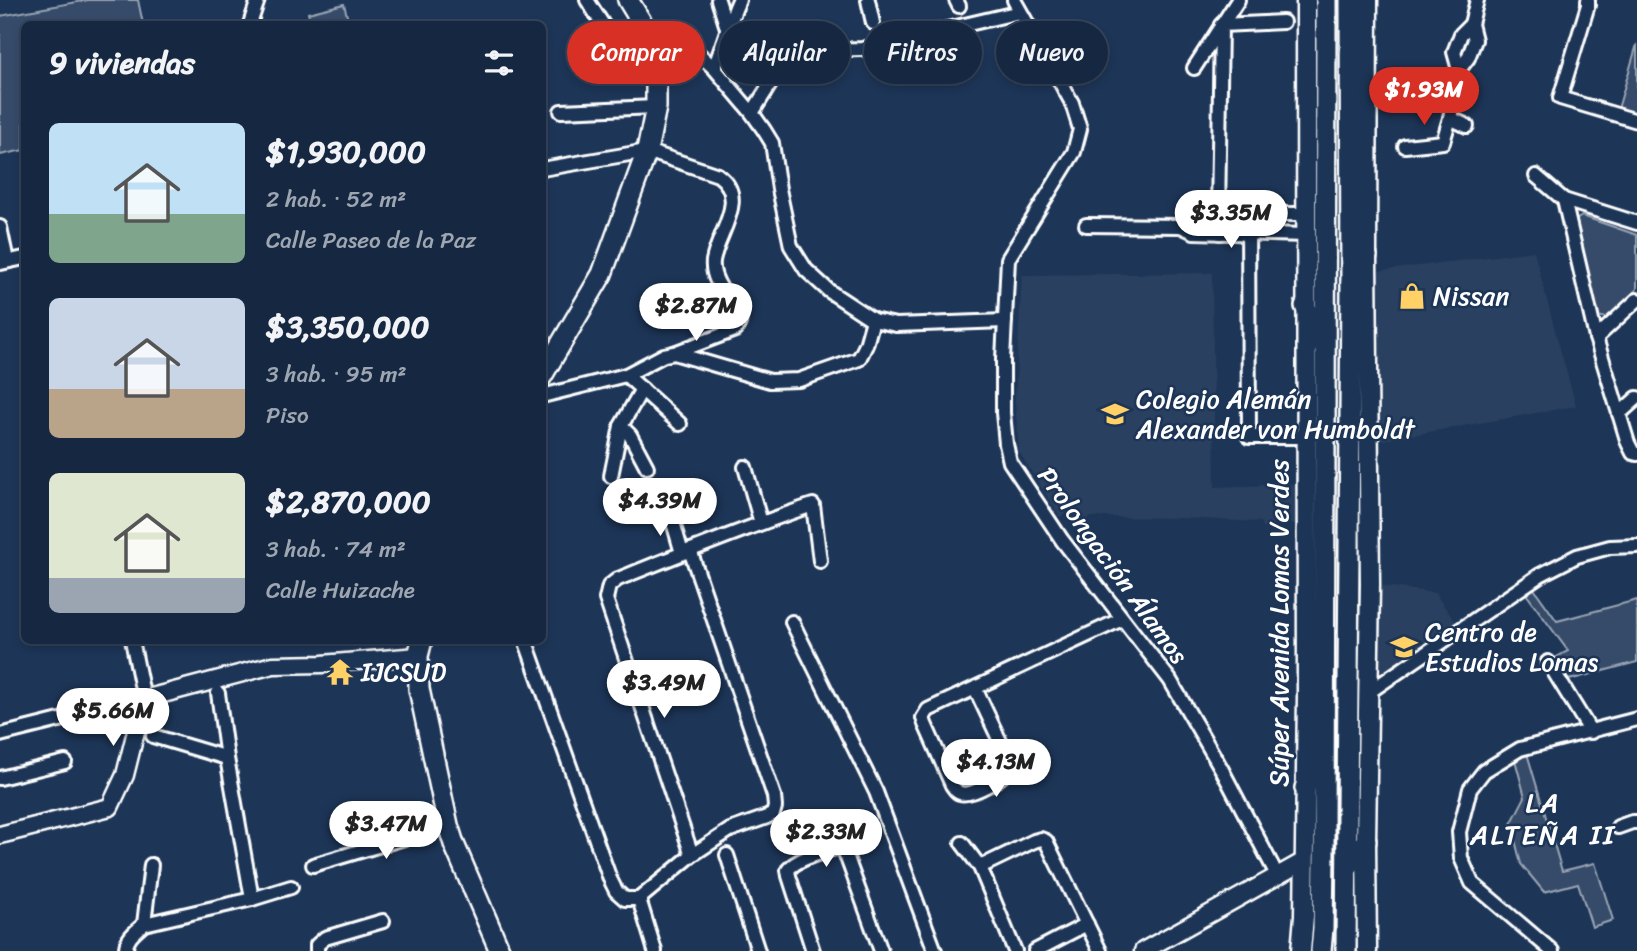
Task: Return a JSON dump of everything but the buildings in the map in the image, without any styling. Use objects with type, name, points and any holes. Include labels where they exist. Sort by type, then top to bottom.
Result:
[{"type":"main road","points":[[628,0],[641,21]]},
{"type":"main road","name":"Súper Avenida Lomas Verdes","points":[[1301,951],[1306,789],[1306,0]]},
{"type":"main road","name":"Súper Avenida Lomas Verdes","points":[[1321,951],[1325,735],[1326,0]]},
{"type":"main road","points":[[1346,951],[1351,284],[1350,0]]},
{"type":"main road","points":[[1367,951],[1370,584],[1368,0]]},
{"type":"main road","points":[[546,369],[602,274],[647,151],[656,107],[656,84]]},
{"type":"main road","points":[[1351,284],[1367,256]]},
{"type":"main road","points":[[1305,306],[1325,351]]},
{"type":"main road","points":[[420,648],[419,690],[454,844],[500,951]]},
{"type":"main road","points":[[1306,789],[1325,735]]},
{"type":"main road","points":[[1347,868],[1366,841]]},
{"type":"street","points":[[251,21],[258,0]]},
{"type":"street","points":[[587,0],[601,21]]},
{"type":"street","points":[[718,0],[725,21]]},
{"type":"street","points":[[730,21],[739,0]]},
{"type":"street","points":[[869,0],[873,21]]},
{"type":"street","points":[[1194,68],[1237,0]]},
{"type":"street","points":[[1405,146],[1443,142],[1459,70],[1468,58],[1475,40],[1472,24],[1477,0]]},
{"type":"street","points":[[1590,2],[1560,98],[1637,121]]},
{"type":"street","points":[[752,113],[791,51],[862,48],[1017,6]]},
{"type":"street","name":"Prolongación Álamos","points":[[1017,6],[1072,103],[1080,129],[1074,152],[1008,260],[1003,413],[1010,462],[1062,540],[1170,680],[1221,768],[1276,875]]},
{"type":"street","points":[[1221,25],[1283,22]]},
{"type":"street","points":[[1220,233],[1221,25]]},
{"type":"street","points":[[714,68],[719,55]]},
{"type":"street","points":[[705,60],[752,113],[772,143],[791,246],[806,270],[829,291],[873,320],[897,325],[1005,321]]},
{"type":"street","points":[[561,111],[656,107]]},
{"type":"street","points":[[1450,118],[1467,125]]},
{"type":"street","points":[[546,168],[647,151],[718,175],[725,180],[733,207],[713,262],[715,278],[739,315],[739,324],[734,330],[674,354],[664,355],[626,375],[546,395]]},
{"type":"street","points":[[1536,176],[1564,200],[1637,223]]},
{"type":"street","points":[[1564,200],[1596,338],[1619,414],[1633,445],[1633,453],[1637,454]]},
{"type":"street","points":[[1181,226],[1197,214],[1305,214]]},
{"type":"street","points":[[1248,215],[1249,437],[1306,437]]},
{"type":"street","points":[[1086,225],[1181,226],[1194,232],[1305,235]]},
{"type":"street","points":[[0,227],[4,262]]},
{"type":"street","points":[[1596,338],[1637,300]]},
{"type":"street","points":[[674,354],[770,381],[799,380],[859,359],[873,320]]},
{"type":"street","points":[[626,375],[680,424]]},
{"type":"street","points":[[611,476],[621,426],[642,389]]},
{"type":"street","points":[[1619,414],[1637,398]]},
{"type":"street","points":[[621,426],[630,435],[647,467]]},
{"type":"street","points":[[745,467],[761,523]]},
{"type":"street","points":[[692,856],[606,599],[609,586],[618,579],[686,552],[813,505],[820,561]]},
{"type":"street","points":[[527,645],[610,879],[616,891],[625,899],[639,899],[692,856],[730,830],[773,814],[774,796],[670,512]]},
{"type":"street","points":[[1368,692],[1540,575],[1577,556],[1610,547],[1637,546]]},
{"type":"street","points":[[975,688],[1010,767],[1005,775],[971,793],[961,793],[952,785],[923,718],[928,709],[1122,619]]},
{"type":"street","points":[[792,622],[876,792],[935,951]]},
{"type":"street","points":[[0,835],[110,807],[125,775],[144,699],[132,644]]},
{"type":"street","points":[[0,735],[273,665],[322,664],[420,648]]},
{"type":"street","points":[[1548,662],[1591,732]]},
{"type":"street","points":[[218,693],[252,899]]},
{"type":"street","points":[[1552,951],[1472,883],[1461,858],[1459,832],[1470,789],[1485,771],[1520,749],[1637,719]]},
{"type":"street","points":[[153,736],[227,758]]},
{"type":"street","points":[[0,778],[65,762]]},
{"type":"street","points":[[1618,827],[1637,822]]},
{"type":"street","points":[[313,865],[449,825]]},
{"type":"street","points":[[835,825],[881,951]]},
{"type":"street","points":[[980,867],[1034,841],[1046,841],[1100,951]]},
{"type":"street","points":[[962,843],[980,867],[1015,951]]},
{"type":"street","points":[[813,951],[788,870],[791,865],[842,846]]},
{"type":"street","points":[[727,855],[758,951]]},
{"type":"street","points":[[1143,951],[1304,860]]},
{"type":"street","points":[[144,924],[151,865]]},
{"type":"street","points":[[126,951],[125,945],[144,924],[252,899],[291,887]]},
{"type":"street","points":[[639,899],[655,951]]},
{"type":"street","points":[[317,951],[317,945],[325,938],[383,921]]},
{"type":"street","points":[[1035,951],[1087,924]]},
{"type":"shaded area","points":[[88,0],[138,0],[142,21],[21,21],[21,151],[0,155],[0,16]]},
{"type":"shaded area","points":[[344,4],[348,21],[310,21],[308,13]]},
{"type":"shaded area","points":[[1637,44],[1637,115],[1618,109]]},
{"type":"shaded area","points":[[1582,216],[1637,235],[1637,289],[1607,318],[1597,316],[1576,228],[1576,220]]},
{"type":"shaded area","points":[[1534,251],[1576,406],[1372,442],[1372,272]]},
{"type":"shaded area","name":"Colegio Alemán Alexander von Humboldt","points":[[1212,273],[1215,487],[1303,484],[1303,525],[1274,523],[1273,528],[1262,527],[1261,522],[1180,518],[1088,517],[1087,521],[1079,522],[1077,516],[1067,513],[1060,517],[1019,452],[1015,400],[1022,275]]},
{"type":"shaded area","name":"Centro de Estudios Lomas","points":[[1377,585],[1435,593],[1459,627],[1381,679]]},
{"type":"shaded area","points":[[1532,586],[1557,621],[1637,600],[1637,662],[1565,681],[1551,660],[1568,651],[1524,591]]},
{"type":"shaded area","points":[[1526,750],[1562,871],[1595,863],[1613,920],[1592,927],[1578,883],[1544,892],[1521,864],[1511,824],[1525,797],[1514,756]]},
{"type":"place","name":"Nissan","points":[[1412,296]]},
{"type":"place","name":"Colegio Alemán Alexander von Humboldt","points":[[1115,414]]},
{"type":"place","name":"Centro de Estudios Lomas","points":[[1404,647]]},
{"type":"place","name":"IJCSUD","points":[[340,672]]},
{"type":"district","name":"LA ALTEÑA II","points":[[1543,818]]}]
